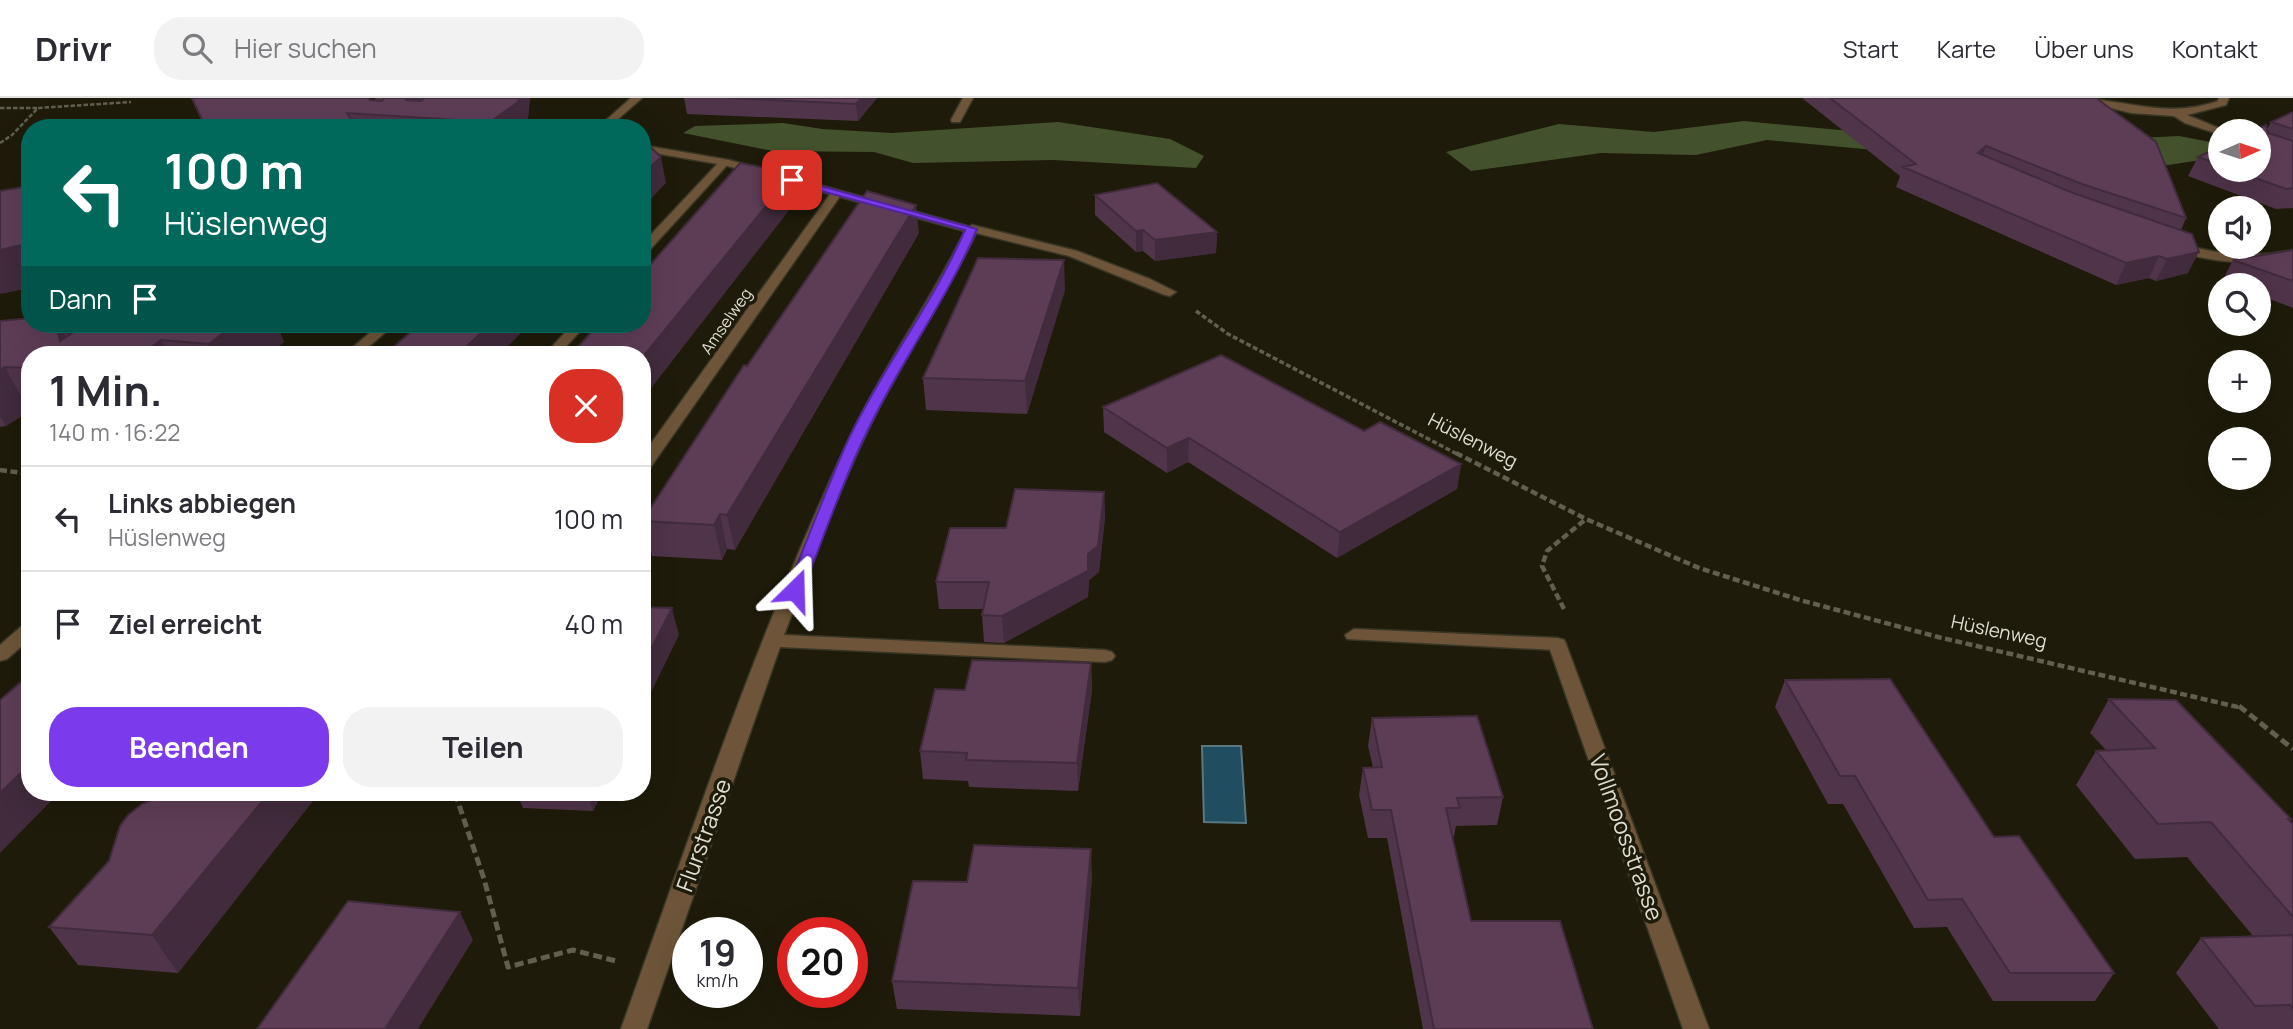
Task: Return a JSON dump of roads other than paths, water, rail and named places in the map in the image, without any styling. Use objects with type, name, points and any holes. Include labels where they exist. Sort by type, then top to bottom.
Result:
[{"type":"street","points":[[612,119],[637,98]]},
{"type":"street","points":[[956,120],[968,98]]},
{"type":"street","points":[[2076,98],[2122,109],[2176,113],[2207,110],[2223,103],[2224,98]]},
{"type":"street","points":[[2176,113],[2208,128]]},
{"type":"street","points":[[651,150],[725,162],[972,229],[1011,235],[1112,266],[1170,292]]},
{"type":"street","points":[[651,241],[725,162]]},
{"type":"street","name":"Amselweg","points":[[651,455],[837,192]]},
{"type":"street","name":"Flurstrasse","points":[[634,1029],[689,870],[774,641],[857,436],[960,256],[972,229]]},
{"type":"street","points":[[2166,243],[2199,254],[2239,262],[2291,256]]},
{"type":"street","points":[[362,346],[377,333]]},
{"type":"street","points":[[559,346],[572,333]]},
{"type":"street","name":"Vollmoosstrasse","points":[[1354,635],[1557,644],[1696,1029]]},
{"type":"street","points":[[0,655],[21,637]]},
{"type":"street","points":[[774,641],[1105,656]]},
{"type":"water","points":[[1202,746],[1241,746],[1246,823],[1204,822]]}]
